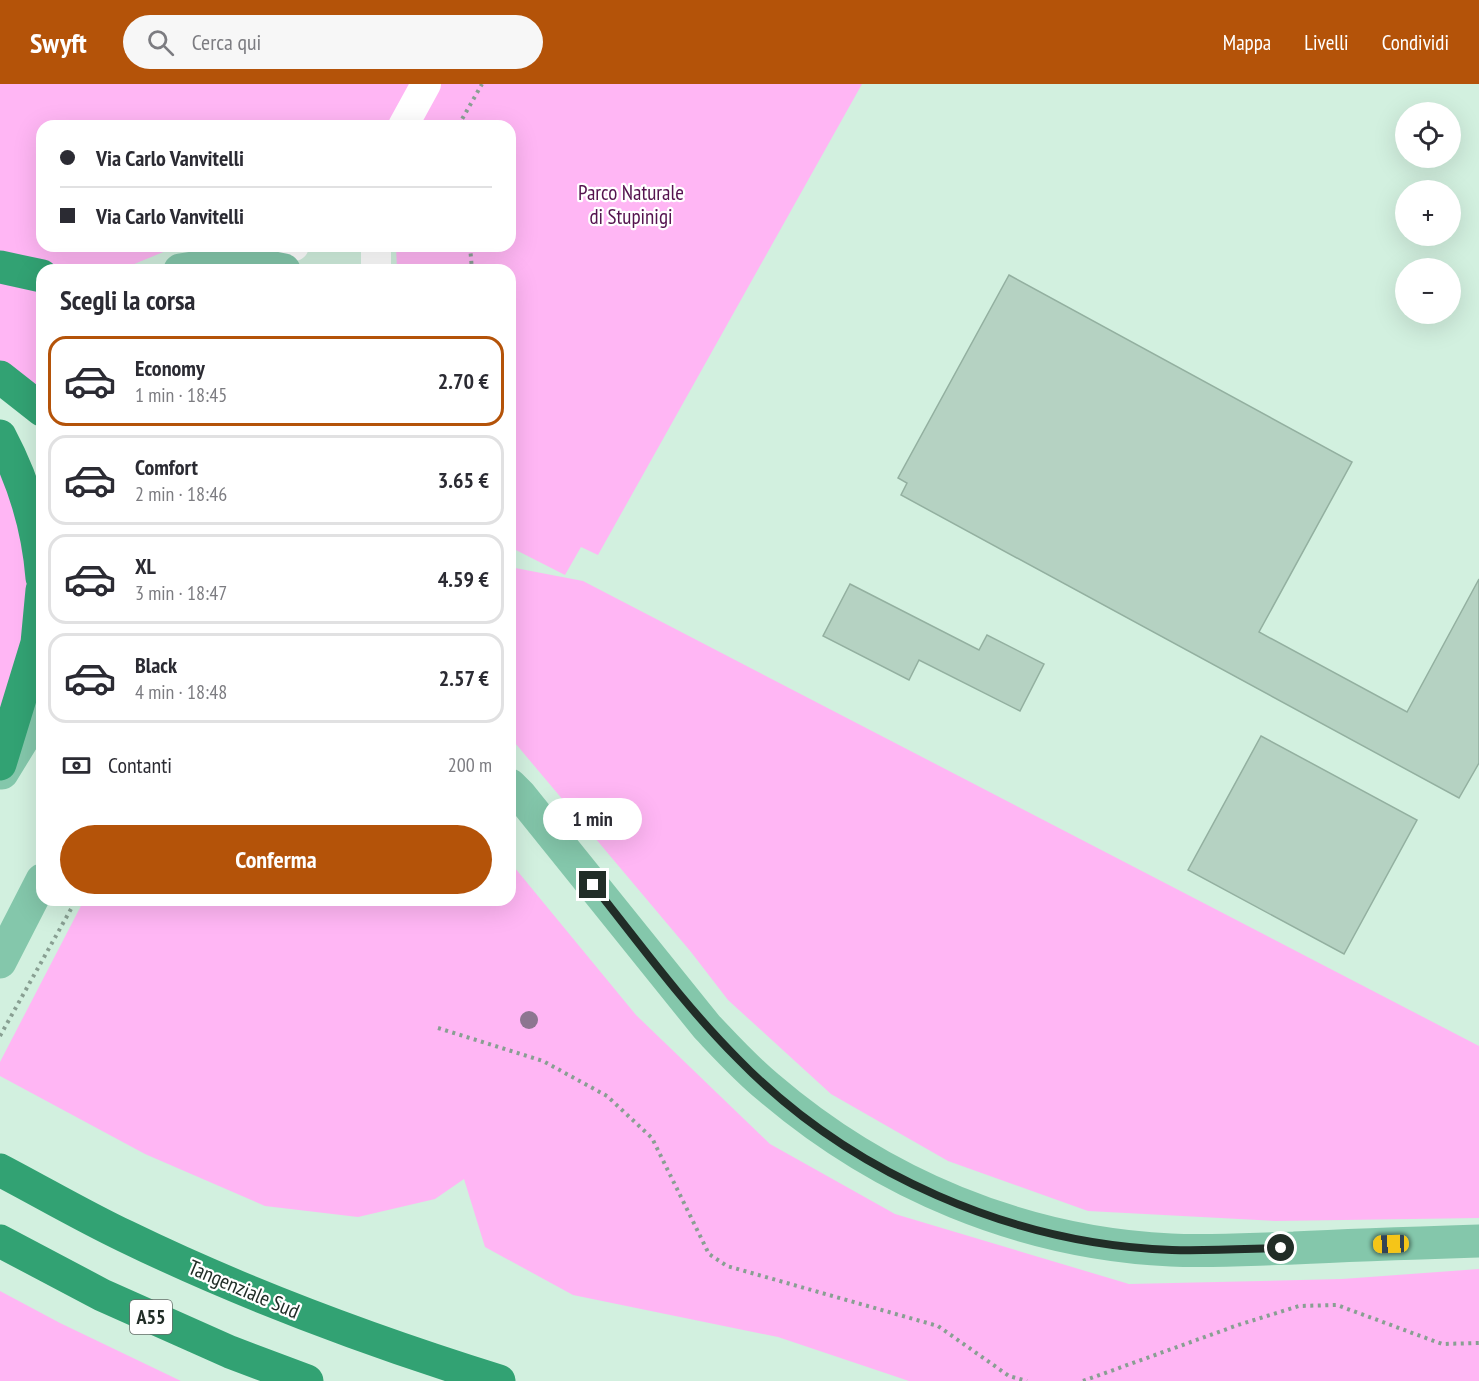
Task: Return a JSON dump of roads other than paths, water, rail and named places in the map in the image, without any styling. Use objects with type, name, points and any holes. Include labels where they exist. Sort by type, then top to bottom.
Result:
[{"type":"highway","points":[[0,267],[36,275]]},
{"type":"highway","points":[[0,377],[36,405]]},
{"type":"highway","points":[[0,436],[16,470],[36,533]]},
{"type":"highway","points":[[0,764],[36,646]]},
{"type":"highway","name":"Tangenziale Sud","points":[[0,1170],[124,1236],[239,1288],[318,1320],[499,1381]]},
{"type":"highway","name":"A55","points":[[0,1241],[102,1295],[230,1352],[307,1381]]},
{"type":"main road","points":[[406,120],[426,84]]},
{"type":"main road","points":[[219,264],[272,252]]},
{"type":"main road","points":[[238,261],[253,264]]},
{"type":"main road","points":[[0,778],[36,718]]},
{"type":"main road","points":[[516,788],[707,1027],[739,1060],[767,1087],[811,1122],[854,1152],[906,1181],[962,1206],[1020,1225],[1073,1238],[1123,1246],[1171,1250],[1215,1250],[1479,1241]]},
{"type":"main road","points":[[0,962],[36,892]]},
{"type":"park label","name":"Parco Naturale di Stupinigi","points":[[631,204]]}]
